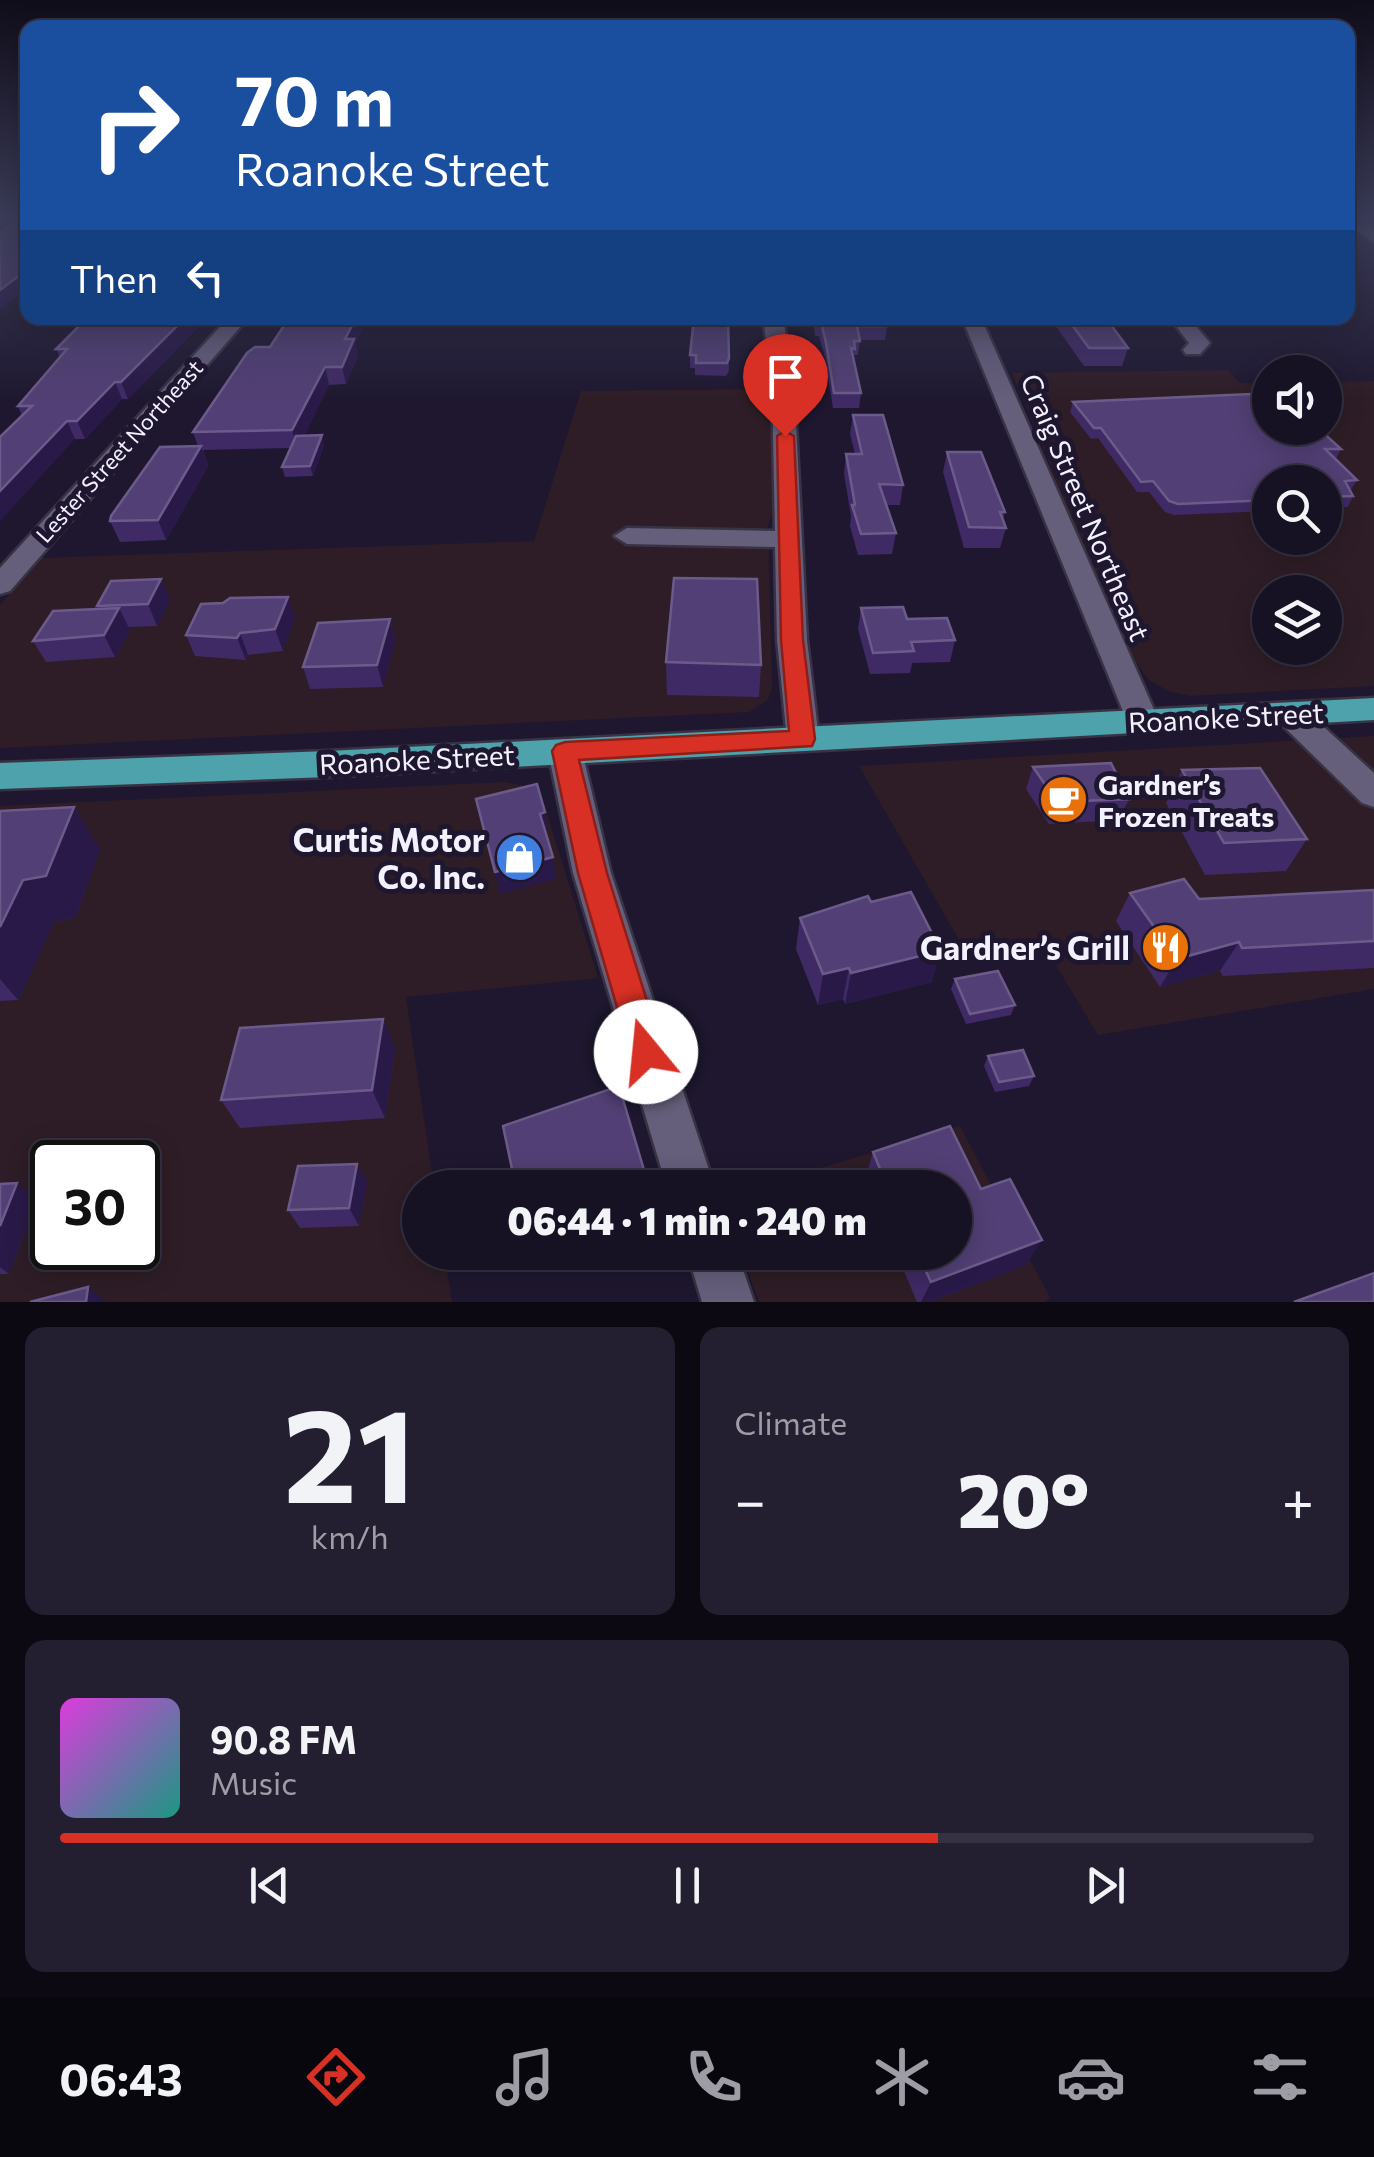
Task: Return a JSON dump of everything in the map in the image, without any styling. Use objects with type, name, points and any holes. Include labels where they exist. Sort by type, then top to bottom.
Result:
[{"type":"main road","name":"Roanoke Street","points":[[0,776],[1374,710]]},
{"type":"street","name":"Lester Street Northeast","points":[[0,586],[232,325]]},
{"type":"street","points":[[774,325],[784,384],[792,640],[803,739]]},
{"type":"street","name":"Craig Street Northeast","points":[[974,325],[1143,722]]},
{"type":"street","points":[[1185,325],[1200,343],[1193,350]]},
{"type":"street","points":[[627,536],[788,539]]},
{"type":"street","points":[[1290,714],[1374,794]]},
{"type":"street","points":[[565,751],[592,873],[685,1170]]},
{"type":"street","points":[[718,1270],[728,1302]]},
{"type":"shaded area","points":[[1228,370],[1240,383],[1252,383],[1252,445],[1342,445],[1342,382],[1374,381],[1374,686],[1189,696],[1168,691],[1149,680],[1130,655],[1012,373]]},
{"type":"shaded area","points":[[773,389],[776,502],[768,525],[772,687],[768,700],[749,712],[0,748],[0,605],[40,558],[534,541],[581,391]]},
{"type":"shaded area","points":[[1374,736],[1374,989],[1098,1035],[1043,944],[1001,957],[969,957],[859,766]]},
{"type":"shaded area","points":[[504,782],[534,788],[544,804],[598,978],[406,997],[431,1170],[402,1170],[402,1270],[447,1270],[452,1302],[0,1302],[0,806]]},
{"type":"shaded area","points":[[960,1126],[1050,1298],[1045,1302],[759,1302],[747,1270],[972,1270],[972,1170],[814,1170]]},
{"type":"building","points":[[0,280],[14,280],[0,290]]},
{"type":"building","points":[[80,325],[178,325],[77,421],[67,421],[0,491],[0,437],[32,406],[18,406],[67,349],[56,349]]},
{"type":"building","points":[[284,325],[352,325],[345,339],[354,339],[342,367],[325,367],[292,430],[193,432],[247,353],[255,347],[270,347]]},
{"type":"building","points":[[693,325],[728,325],[727,363],[696,363],[696,355],[690,355]]},
{"type":"building","points":[[822,325],[887,326],[857,326],[860,341],[854,341],[855,349],[851,348],[861,393],[834,393]]},
{"type":"building","points":[[1072,325],[1111,325],[1128,348],[1089,348]]},
{"type":"building","points":[[1251,394],[1252,445],[1337,445],[1341,449],[1325,449],[1342,465],[1252,465],[1252,501],[1178,504],[1169,501],[1153,481],[1141,482],[1101,428],[1094,428],[1073,402]]},
{"type":"building","points":[[853,415],[883,415],[903,485],[879,484],[896,533],[861,534],[852,505],[846,454],[862,454]]},
{"type":"building","points":[[322,435],[310,466],[282,467],[296,436]]},
{"type":"building","points":[[201,446],[158,520],[110,521],[160,447]]},
{"type":"building","points":[[947,452],[981,452],[1005,512],[1000,512],[1006,528],[969,527]]},
{"type":"building","points":[[1342,465],[1357,480],[1345,481],[1353,496],[1342,496]]},
{"type":"building","points":[[674,578],[757,579],[761,665],[666,662]]},
{"type":"building","points":[[161,579],[148,604],[97,606],[111,581]]},
{"type":"building","points":[[288,597],[275,629],[240,633],[237,638],[186,635],[201,604],[223,603],[230,598]]},
{"type":"building","points":[[903,607],[907,619],[947,618],[955,640],[911,642],[914,651],[873,653],[861,608]]},
{"type":"building","points":[[119,608],[104,635],[33,641],[53,611]]},
{"type":"building","points":[[390,619],[377,665],[303,667],[318,623]]},
{"type":"building","points":[[1111,763],[1129,799],[1057,802],[1033,767]]},
{"type":"building","points":[[1260,768],[1307,839],[1224,843],[1182,770]]},
{"type":"building","name":"Curtis Motor Co. Inc.","points":[[537,784],[545,812],[540,814],[553,857],[495,872],[476,799]]},
{"type":"building","points":[[74,807],[46,876],[23,880],[0,927],[0,811]]},
{"type":"building","points":[[1184,879],[1199,899],[1374,890],[1374,941],[1242,948],[1239,942],[1177,959],[1130,893]]},
{"type":"building","points":[[911,892],[941,951],[851,973],[849,968],[823,974],[800,918],[868,896],[871,902]]},
{"type":"building","points":[[998,971],[1015,1005],[970,1014],[955,979]]},
{"type":"building","points":[[383,1019],[372,1090],[221,1100],[240,1028]]},
{"type":"building","points":[[1023,1050],[1034,1076],[999,1082],[988,1056]]},
{"type":"building","points":[[619,1086],[644,1170],[512,1170],[503,1126]]},
{"type":"building","points":[[950,1126],[972,1170],[880,1170],[873,1152]]},
{"type":"building","points":[[357,1164],[349,1208],[288,1210],[298,1166]]},
{"type":"building","points":[[972,1171],[981,1189],[1010,1179],[1042,1240],[972,1266]]},
{"type":"building","points":[[17,1183],[0,1226],[0,1184]]},
{"type":"building","points":[[925,1270],[963,1270],[931,1282]]},
{"type":"building","points":[[1374,1273],[1374,1302],[1294,1302]]},
{"type":"building","points":[[88,1287],[86,1302],[30,1302]]},
{"type":"place","name":"Gardner’s Frozen Treats","points":[[1063,800]]},
{"type":"place","name":"Curtis Motor Co. Inc.","points":[[520,857]]},
{"type":"place","name":"Gardner’s Grill","points":[[1165,947]]},
{"type":"route","points":[[646,1052],[592,873],[565,751],[803,739],[792,640],[785,436]]}]
